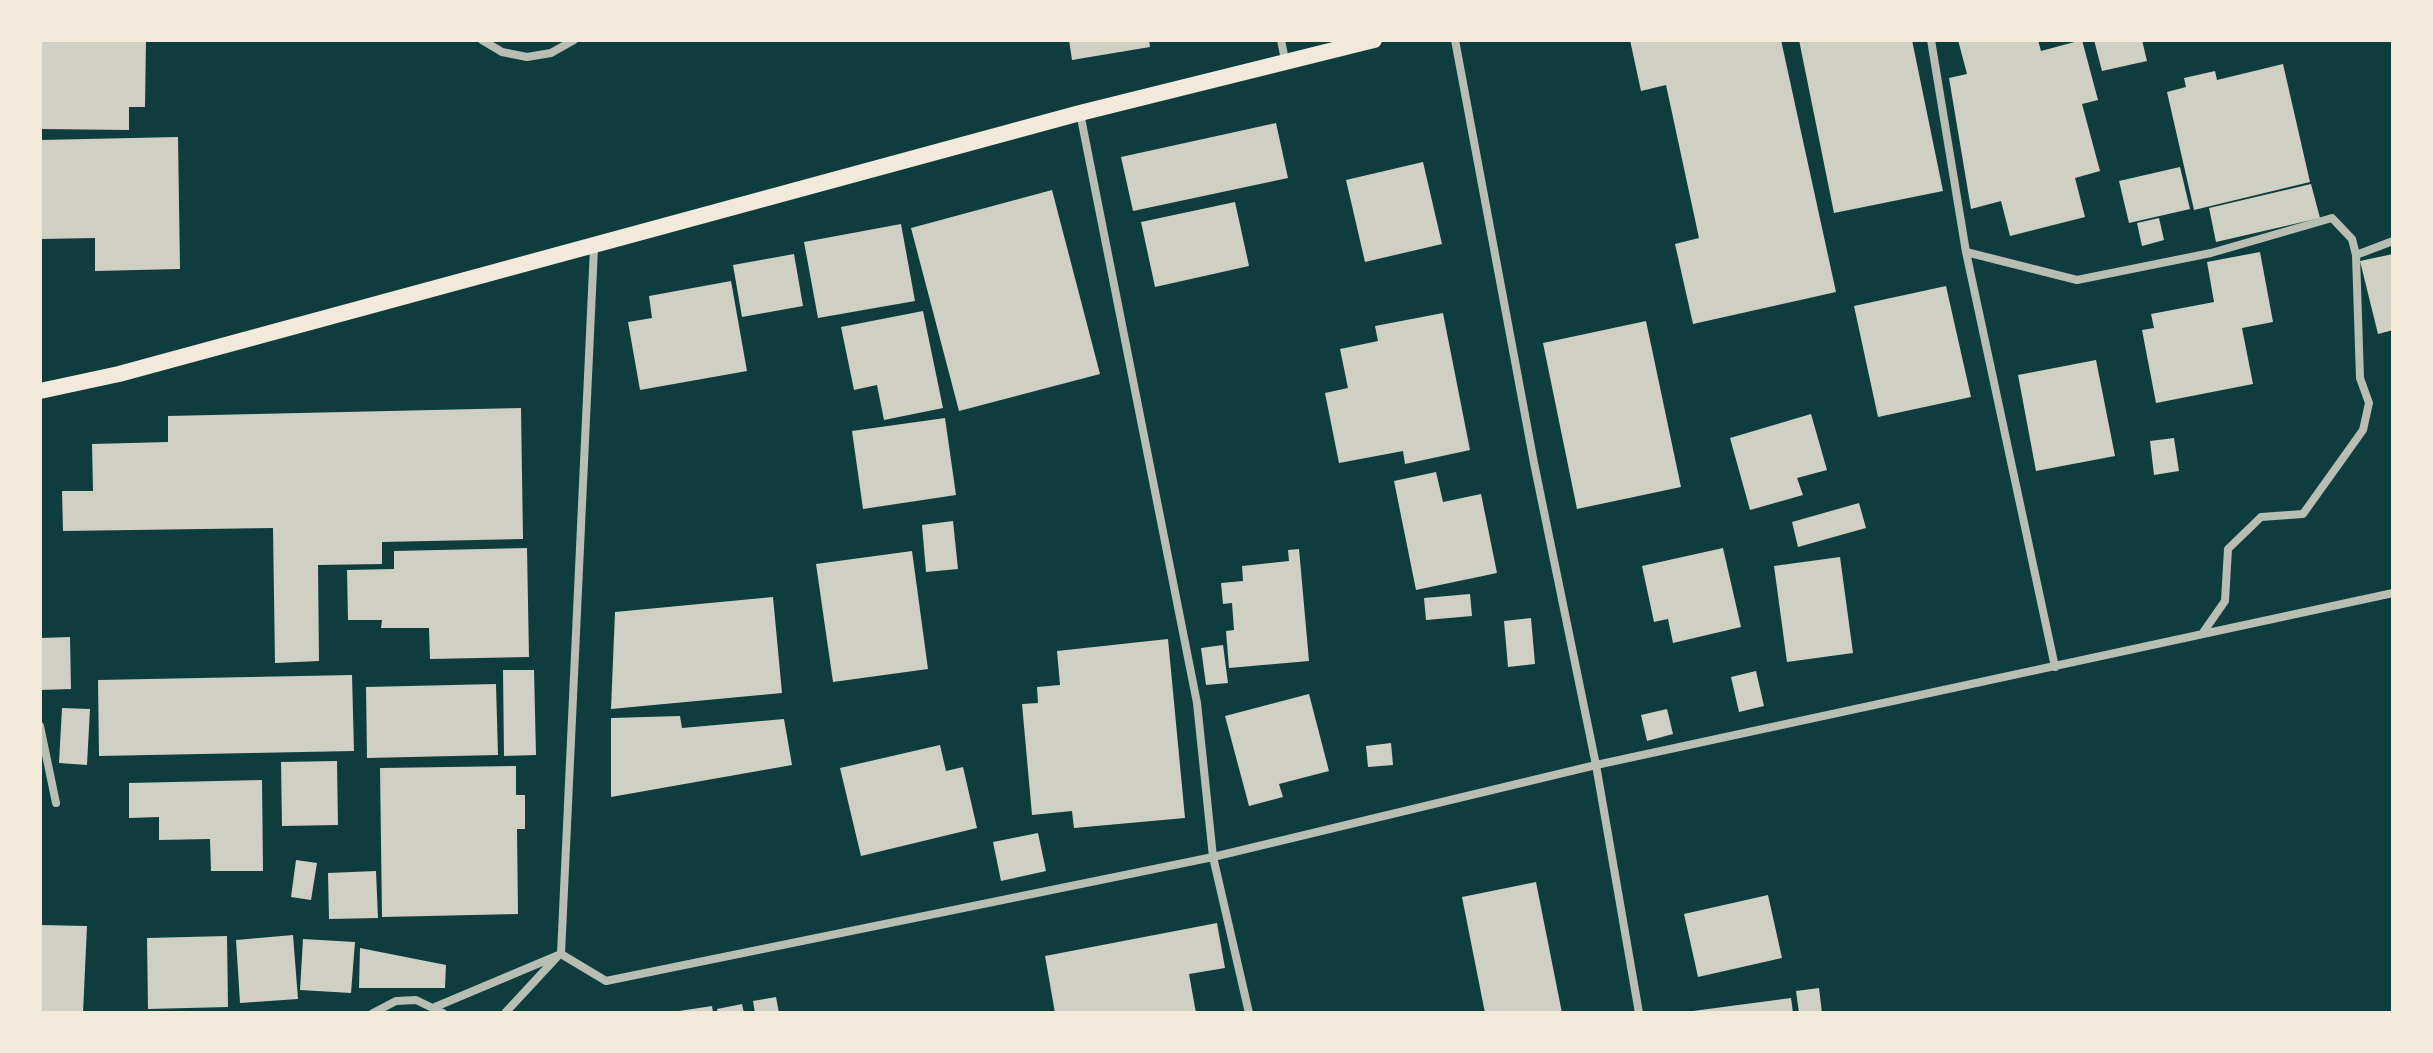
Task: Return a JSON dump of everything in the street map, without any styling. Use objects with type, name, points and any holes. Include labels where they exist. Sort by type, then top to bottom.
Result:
[{"type":"main road","points":[[40,391],[119,374],[594,248],[1080,113],[1374,40]]},
{"type":"street","points":[[482,40],[502,52],[527,57],[551,53],[574,40]]},
{"type":"street","points":[[1281,40],[1285,60]]},
{"type":"street","points":[[1455,40],[1534,463],[1596,765],[1639,1013]]},
{"type":"street","points":[[1931,40],[1966,252],[2055,667]]},
{"type":"street","points":[[1080,113],[1197,703],[1213,857],[1249,1013]]},
{"type":"street","points":[[1966,252],[2077,280],[2211,253],[2332,218],[2352,239],[2356,255],[2360,378],[2369,403],[2363,430],[2303,514],[2261,517],[2228,549],[2225,601],[2202,634]]},
{"type":"street","points":[[2356,255],[2393,241]]},
{"type":"street","points":[[505,1013],[561,954],[594,248]]},
{"type":"street","points":[[561,954],[606,981],[1213,857],[1596,765],[2393,593]]},
{"type":"street","points":[[40,726],[56,803]]},
{"type":"street","points":[[435,1007],[561,954]]},
{"type":"street","points":[[373,1013],[396,1001],[416,1000],[443,1013]]},
{"type":"building","points":[[40,40],[146,40],[145,107],[129,107],[129,130],[40,129]]},
{"type":"building","points":[[1069,40],[1149,40],[1150,47],[1072,60]]},
{"type":"building","points":[[1630,40],[1781,40],[1836,292],[1693,324],[1675,244],[1699,238],[1666,85],[1641,91]]},
{"type":"building","points":[[1799,40],[1912,40],[1943,191],[1834,213]]},
{"type":"building","points":[[1958,40],[2038,40],[2041,51],[2082,40],[2098,100],[2082,104],[2100,171],[2075,178],[2085,217],[2010,236],[2001,201],[1971,209],[1949,78],[1967,74]]},
{"type":"building","points":[[2094,40],[2142,40],[2147,61],[2102,71]]},
{"type":"building","points":[[2283,64],[2310,182],[2194,210],[2167,92],[2186,87],[2184,78],[2215,71],[2217,80]]},
{"type":"building","points":[[1276,123],[1288,178],[1133,211],[1121,157]]},
{"type":"building","points":[[178,137],[180,269],[95,271],[95,238],[40,239],[40,140]]},
{"type":"building","points":[[1423,162],[1442,244],[1365,262],[1346,180]]},
{"type":"building","points":[[2180,167],[2190,209],[2129,223],[2119,181]]},
{"type":"building","points":[[2311,184],[2320,218],[2216,242],[2209,208]]},
{"type":"building","points":[[1052,190],[1100,374],[959,411],[911,228]]},
{"type":"building","points":[[1235,202],[1249,266],[1155,287],[1141,222]]},
{"type":"building","points":[[2159,218],[2164,240],[2142,246],[2137,223]]},
{"type":"building","points":[[901,224],[915,301],[818,318],[804,242]]},
{"type":"building","points":[[2260,252],[2273,322],[2242,328],[2253,384],[2156,403],[2142,330],[2154,328],[2151,314],[2214,302],[2207,262]]},
{"type":"building","points":[[794,254],[803,306],[742,317],[733,265]]},
{"type":"building","points":[[2393,254],[2393,330],[2378,334],[2360,261]]},
{"type":"building","points":[[731,281],[747,371],[640,390],[628,322],[652,318],[649,296]]},
{"type":"building","points":[[1946,286],[1971,397],[1878,417],[1854,306]]},
{"type":"building","points":[[923,311],[943,408],[884,420],[877,385],[854,390],[841,327]]},
{"type":"building","points":[[1443,313],[1470,450],[1405,464],[1403,451],[1339,463],[1325,393],[1348,388],[1340,349],[1378,341],[1375,326]]},
{"type":"building","points":[[1646,321],[1681,487],[1577,509],[1543,343]]},
{"type":"building","points":[[2096,360],[2115,456],[2036,471],[2018,375]]},
{"type":"building","points":[[521,408],[523,539],[382,542],[382,564],[318,565],[319,661],[275,663],[273,528],[63,531],[62,491],[93,491],[92,444],[168,442],[168,416]]},
{"type":"building","points":[[1811,414],[1827,470],[1797,478],[1803,495],[1750,510],[1730,438]]},
{"type":"building","points":[[945,418],[956,495],[863,509],[852,431]]},
{"type":"building","points":[[2174,438],[2179,471],[2154,475],[2150,441]]},
{"type":"building","points":[[1436,472],[1443,502],[1481,494],[1497,573],[1416,590],[1394,481]]},
{"type":"building","points":[[1859,503],[1866,528],[1798,547],[1792,522]]},
{"type":"building","points":[[953,521],[958,569],[926,572],[922,525]]},
{"type":"building","points":[[527,548],[529,657],[430,659],[429,628],[381,628],[382,620],[348,620],[347,570],[394,569],[394,551]]},
{"type":"building","points":[[1723,548],[1741,627],[1673,643],[1668,619],[1654,622],[1642,566]]},
{"type":"building","points":[[1299,549],[1309,661],[1229,668],[1226,631],[1234,630],[1232,603],[1223,604],[1221,583],[1243,581],[1242,566],[1289,561],[1288,550]]},
{"type":"building","points":[[912,551],[928,669],[833,682],[816,564]]},
{"type":"building","points":[[1840,557],[1853,653],[1787,662],[1774,566]]},
{"type":"building","points":[[1470,594],[1472,616],[1426,620],[1424,598]]},
{"type":"building","points":[[773,597],[782,693],[611,709],[615,612]]},
{"type":"building","points":[[1531,618],[1535,664],[1508,667],[1504,621]]},
{"type":"building","points":[[70,637],[71,689],[40,690],[40,638]]},
{"type":"building","points":[[1168,639],[1185,818],[1074,828],[1072,811],[1032,815],[1022,704],[1038,703],[1037,687],[1060,685],[1057,651]]},
{"type":"building","points":[[1223,645],[1228,683],[1206,685],[1201,648]]},
{"type":"building","points":[[503,670],[534,670],[536,755],[504,756]]},
{"type":"building","points":[[1756,671],[1764,706],[1739,712],[1731,677]]},
{"type":"building","points":[[352,675],[354,751],[99,756],[98,680]]},
{"type":"building","points":[[496,684],[498,755],[367,758],[366,687]]},
{"type":"building","points":[[1309,694],[1329,771],[1279,784],[1283,797],[1249,806],[1225,716]]},
{"type":"building","points":[[62,708],[90,709],[87,765],[59,763]]},
{"type":"building","points":[[1667,709],[1673,734],[1647,741],[1641,715]]},
{"type":"building","points":[[680,716],[682,728],[784,719],[792,765],[611,797],[611,718]]},
{"type":"building","points":[[1391,743],[1393,765],[1368,767],[1366,746]]},
{"type":"building","points":[[940,745],[946,771],[963,767],[977,828],[861,856],[840,768]]},
{"type":"building","points":[[337,761],[338,825],[282,826],[281,762]]},
{"type":"building","points":[[516,766],[516,795],[525,795],[525,829],[517,829],[518,914],[382,917],[380,768]]},
{"type":"building","points":[[262,780],[263,871],[211,871],[210,839],[159,840],[159,817],[129,818],[129,783]]},
{"type":"building","points":[[1038,833],[1046,871],[1001,881],[993,842]]},
{"type":"building","points":[[296,860],[317,863],[311,900],[291,897]]},
{"type":"building","points":[[376,871],[378,918],[329,919],[328,873]]},
{"type":"building","points":[[1536,882],[1562,1013],[1485,1013],[1462,897]]},
{"type":"building","points":[[1768,895],[1782,958],[1698,977],[1684,914]]},
{"type":"building","points":[[1217,923],[1225,968],[1189,974],[1196,1013],[1055,1013],[1045,956]]},
{"type":"building","points":[[40,925],[87,926],[83,1013],[40,1013]]},
{"type":"building","points":[[293,935],[298,999],[240,1003],[236,940]]},
{"type":"building","points":[[227,936],[228,1007],[148,1009],[147,938]]},
{"type":"building","points":[[303,939],[355,942],[351,993],[300,990]]},
{"type":"building","points":[[360,948],[446,965],[445,988],[359,988]]},
{"type":"building","points":[[1819,988],[1822,1013],[1799,1013],[1796,991]]},
{"type":"building","points":[[776,997],[779,1013],[755,1013],[753,1001]]},
{"type":"building","points":[[1791,998],[1793,1013],[1693,1013],[1693,1011]]},
{"type":"building","points":[[742,1004],[744,1013],[718,1013],[717,1009]]},
{"type":"building","points":[[712,1006],[713,1013],[679,1013],[679,1011]]}]
